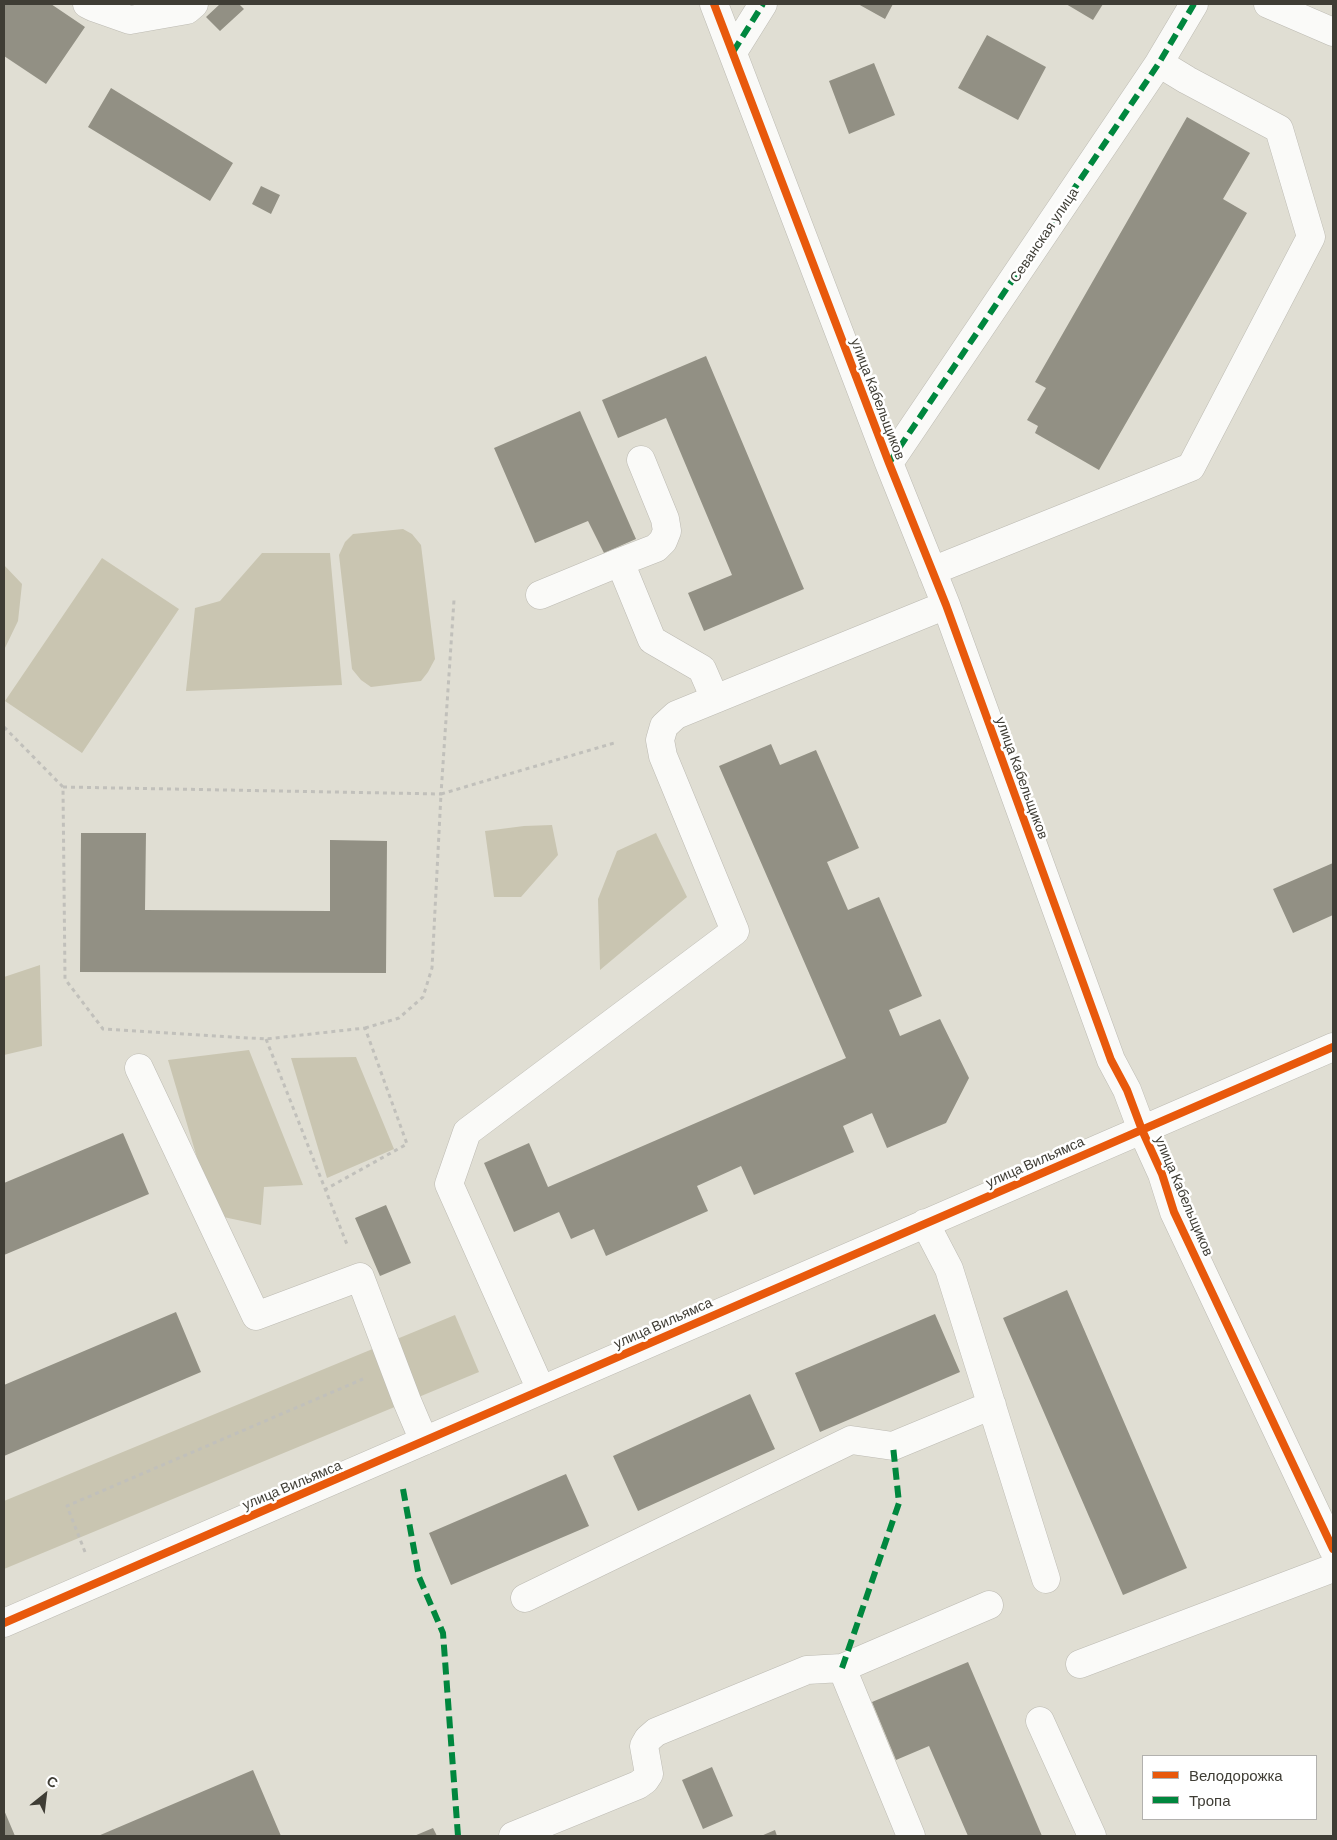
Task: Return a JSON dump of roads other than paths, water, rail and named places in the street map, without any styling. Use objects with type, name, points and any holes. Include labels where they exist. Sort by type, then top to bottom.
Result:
[{"type":"street","points":[[87,4],[93,8],[130,20],[187,10],[194,4]]},
{"type":"street","name":"улица Кабельщиков","points":[[714,4],[889,463],[946,604],[1111,1060],[1128,1090],[1142,1130],[1162,1174],[1174,1212],[1333,1548]]},
{"type":"street","points":[[732,52],[763,4]]},
{"type":"street","name":"Севанская улица","points":[[889,463],[1160,63],[1194,4]]},
{"type":"street","points":[[1270,4],[1333,32]]},
{"type":"street","points":[[932,571],[1191,467],[1311,236],[1279,129],[1187,80],[1160,63]]},
{"type":"street","points":[[540,595],[656,548],[663,541],[667,531],[665,519],[641,460]]},
{"type":"street","points":[[620,562],[652,640],[702,669],[715,700]]},
{"type":"street","points":[[541,1390],[450,1184],[467,1132],[736,931],[663,756],[660,740],[664,726],[676,715],[946,604]]},
{"type":"street","name":"улица Вильямса","points":[[4,1624],[1333,1047]]},
{"type":"street","points":[[139,1068],[256,1316],[360,1278],[424,1441]]},
{"type":"street","points":[[925,1223],[949,1269],[1046,1579]]},
{"type":"street","points":[[525,1598],[851,1440],[893,1446],[992,1405]]},
{"type":"street","points":[[1080,1664],[1333,1568]]},
{"type":"street","points":[[513,1836],[638,1785],[645,1780],[650,1774],[644,1746],[648,1739],[656,1732],[807,1670],[842,1668],[989,1605]]},
{"type":"street","points":[[842,1668],[911,1836]]},
{"type":"street","points":[[1040,1721],[1092,1836]]}]
